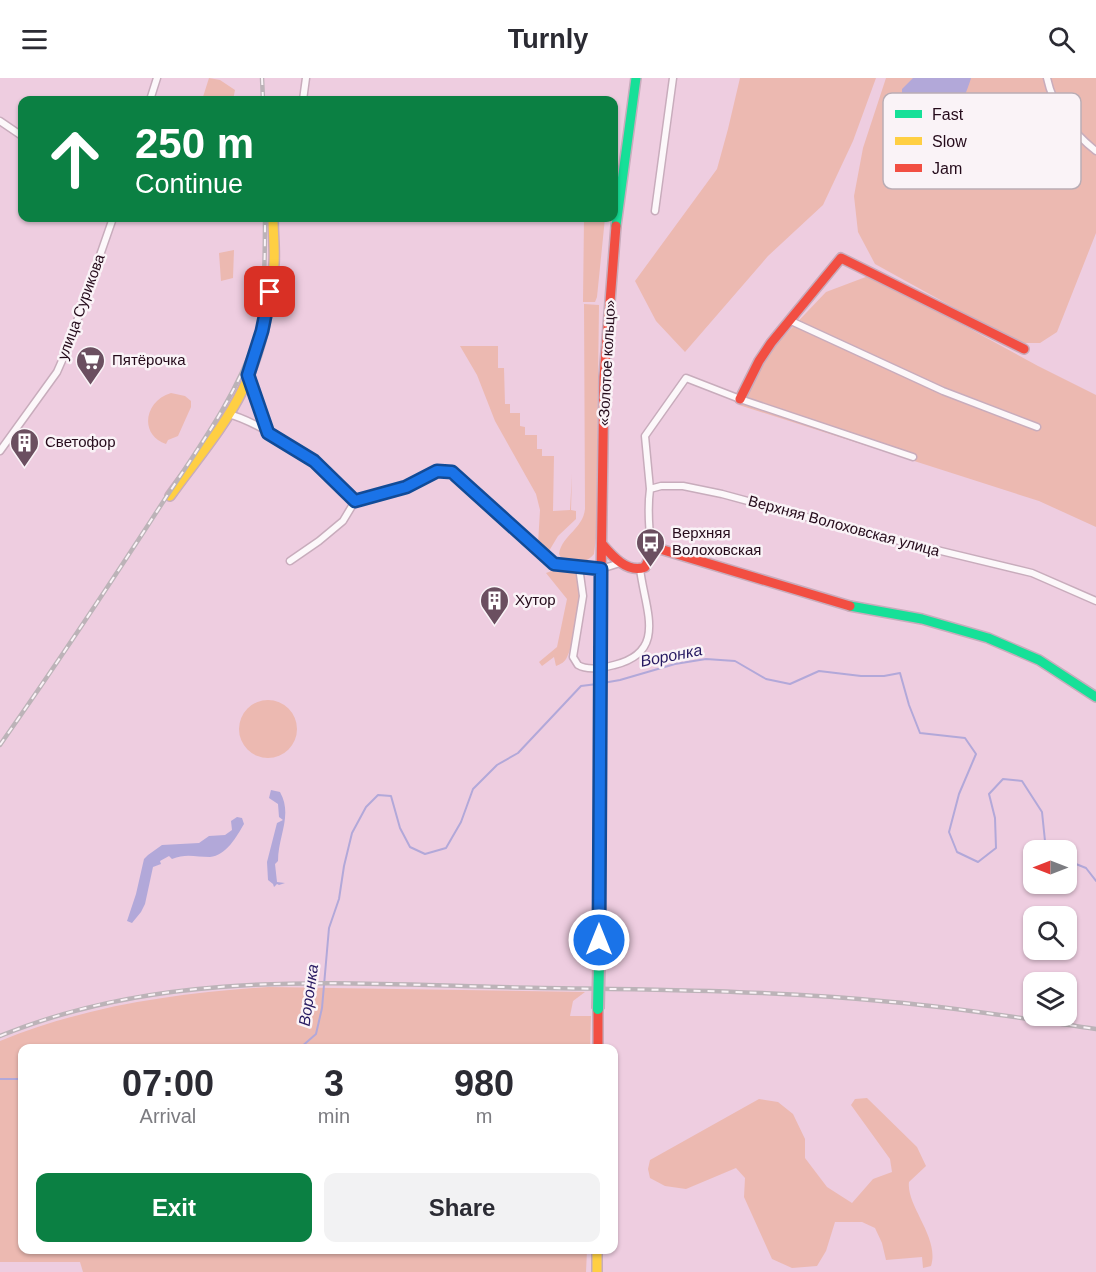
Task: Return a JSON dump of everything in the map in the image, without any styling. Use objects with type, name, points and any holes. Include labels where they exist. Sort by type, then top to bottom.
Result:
[{"type":"street","points":[[151,96],[157,78]]},
{"type":"street","points":[[304,96],[306,78]]},
{"type":"street","points":[[655,211],[673,78]]},
{"type":"street","points":[[1047,78],[1051,93]]},
{"type":"street","name":"«Золотое кольцо»","points":[[618,212],[636,80]]},
{"type":"street","points":[[0,122],[18,133]]},
{"type":"street","points":[[1081,138],[1096,151]]},
{"type":"street","name":"улица Сурикова","points":[[0,451],[57,372],[112,222]]},
{"type":"street","points":[[170,495],[228,414],[248,375],[262,331],[273,279],[273,222]]},
{"type":"street","name":"«Золотое кольцо»","points":[[598,1044],[604,379],[617,222]]},
{"type":"street","points":[[740,399],[759,361],[783,327],[791,321],[841,258],[1024,349]]},
{"type":"street","points":[[791,321],[944,391],[1037,427]]},
{"type":"street","points":[[248,375],[268,433]]},
{"type":"street","points":[[652,553],[648,517],[650,489],[645,436],[686,378],[740,399],[913,457]]},
{"type":"street","points":[[228,414],[243,418],[314,461],[355,501]]},
{"type":"street","points":[[290,561],[319,542],[343,521],[355,501],[406,487],[437,471],[450,471],[554,564],[601,569],[620,562]]},
{"type":"street","name":"Верхняя Волоховская улица","points":[[650,489],[661,486],[683,486],[722,494],[1032,573],[1096,601]]},
{"type":"street","points":[[602,544],[609,554],[620,562],[640,569]]},
{"type":"street","points":[[640,569],[647,564],[652,553],[661,549],[855,608],[929,621],[988,638],[1039,660],[1096,697]]},
{"type":"street","points":[[579,567],[583,603],[573,657],[578,665],[590,668],[626,662],[638,657],[646,646],[649,625],[640,569]]},
{"type":"street","points":[[597,1254],[597,1272]]},
{"type":"shaded area","points":[[209,78],[220,80],[235,90],[234,96],[203,96]]},
{"type":"shaded area","points":[[740,78],[876,78],[853,141],[823,205],[768,256],[685,352],[656,321],[635,281],[717,169]]},
{"type":"shaded area","points":[[886,78],[1096,78],[1096,233],[1057,332],[1040,343],[1018,343],[875,264],[858,232],[854,196],[863,148]]},
{"type":"shaded area","points":[[913,78],[971,78],[965,93],[902,93],[902,89]]},
{"type":"shaded area","points":[[584,222],[605,222],[597,297],[595,302],[583,302]]},
{"type":"shaded area","points":[[234,250],[233,278],[221,281],[219,253]]},
{"type":"shaded area","points":[[871,275],[1096,395],[1096,527],[1039,501],[739,405],[765,356],[826,292]]},
{"type":"shaded area","points":[[584,304],[599,305],[596,538],[594,554],[586,561],[571,564],[562,559],[559,554],[564,542],[581,522],[585,509]]},
{"type":"shaded area","points":[[460,346],[498,346],[498,368],[504,368],[505,404],[510,404],[510,413],[520,413],[520,426],[525,427],[525,435],[537,435],[537,449],[542,449],[542,456],[554,456],[553,511],[570,510],[572,474],[571,510],[576,511],[576,519],[558,536],[549,551],[544,550],[538,544],[540,510],[536,494],[495,421],[477,375]]},
{"type":"shaded area","points":[[171,393],[185,396],[191,401],[191,407],[178,436],[168,440],[166,444],[157,440],[152,433],[148,418],[155,403]]},
{"type":"shaded area","points":[[557,569],[571,570],[578,579],[578,614],[573,640],[565,660],[556,666],[554,657],[542,666],[539,662],[557,647],[567,599],[546,573]]},
{"type":"shaded area","points":[[268,700],[279,702],[289,708],[295,718],[297,729],[295,740],[289,750],[279,756],[268,758],[257,756],[247,750],[241,740],[239,729],[241,718],[247,708],[257,702]]},
{"type":"shaded area","points":[[271,790],[280,792],[285,809],[278,861],[275,864],[277,882],[285,883],[274,887],[268,880],[267,862],[277,823],[283,820],[279,817],[278,804],[269,798]]},
{"type":"shaded area","points":[[237,817],[242,818],[244,824],[230,845],[216,856],[186,856],[172,859],[169,856],[160,861],[161,864],[153,867],[145,904],[132,923],[127,921],[144,859],[148,855],[162,845],[199,843],[209,836],[225,835],[232,830],[231,821]]},
{"type":"shaded area","points":[[268,987],[585,992],[573,1001],[570,1016],[591,1016],[590,1044],[18,1044],[18,1254],[587,1254],[586,1272],[83,1272],[80,1262],[0,1262],[0,1041],[98,1010],[200,993]]},
{"type":"shaded area","points":[[867,1098],[917,1147],[926,1166],[909,1182],[909,1191],[931,1244],[933,1255],[931,1266],[923,1268],[922,1257],[886,1260],[875,1228],[862,1222],[835,1222],[826,1251],[817,1266],[792,1268],[772,1259],[744,1197],[745,1178],[736,1168],[686,1189],[665,1186],[650,1178],[648,1169],[650,1160],[759,1099],[778,1102],[793,1114],[805,1139],[805,1158],[827,1187],[852,1203],[873,1179],[892,1172],[890,1159],[851,1105],[855,1099]]},
{"type":"waterway","name":"Воронка","points":[[603,683],[675,664],[706,659],[735,661],[766,679],[790,684],[819,671],[861,676],[900,673],[920,733],[965,738],[976,754],[959,794],[949,832],[957,852],[978,862],[996,848],[995,818],[989,794],[1003,779],[1022,781],[1042,812],[1045,840]]},
{"type":"waterway","name":"Воронка","points":[[305,1044],[316,1034],[322,1008],[329,928],[339,899],[352,833],[366,807],[378,795],[391,796],[400,828],[410,847],[425,854],[446,848],[461,822],[473,789],[497,765],[518,753],[581,686],[597,684]]},
{"type":"waterway","name":"Воронка","points":[[1077,864],[1086,868],[1096,881]]},
{"type":"waterway","name":"Воронка","points":[[0,1079],[18,1079]]},
{"type":"railway","points":[[262,78],[263,96]]},
{"type":"railway","points":[[0,745],[83,624],[201,444],[237,383],[255,340],[261,312],[265,222]]},
{"type":"railway","points":[[0,1036],[61,1015],[122,1000],[184,990],[309,983],[794,995],[943,1007],[1096,1029]]},
{"type":"traffic: fast","points":[[618,211],[636,78]]},
{"type":"traffic: fast","points":[[616,226],[617,222]]},
{"type":"traffic: fast","points":[[850,606],[922,619],[988,638],[1039,660],[1096,697]]},
{"type":"traffic: fast","points":[[598,1009],[599,963]]},
{"type":"traffic: slow","points":[[170,496],[227,417],[243,389],[255,360],[268,312],[273,280],[273,222]]},
{"type":"traffic: slow","points":[[597,1254],[597,1272]]},
{"type":"traffic: jam","points":[[600,646],[604,377],[616,226]]},
{"type":"traffic: jam","points":[[740,399],[771,343],[841,258],[1024,349]]},
{"type":"traffic: jam","points":[[602,544],[621,563],[633,568],[645,567],[653,551],[660,549],[850,606]]},
{"type":"traffic: jam","points":[[600,646],[600,708]]},
{"type":"traffic: jam","points":[[599,963],[600,708]]},
{"type":"traffic: jam","points":[[598,1009],[598,1044]]},
{"type":"place","name":"Пятёрочка","points":[[91,386]]},
{"type":"place","name":"Светофор","points":[[24,468]]},
{"type":"place","name":"Верхняя Волоховская","points":[[651,568]]},
{"type":"place","name":"Хутор","points":[[494,626]]},
{"type":"route","points":[[270,292],[262,331],[248,375],[268,433],[314,461],[355,501],[420,482],[437,471],[452,472],[554,564],[601,569],[599,940]]}]
